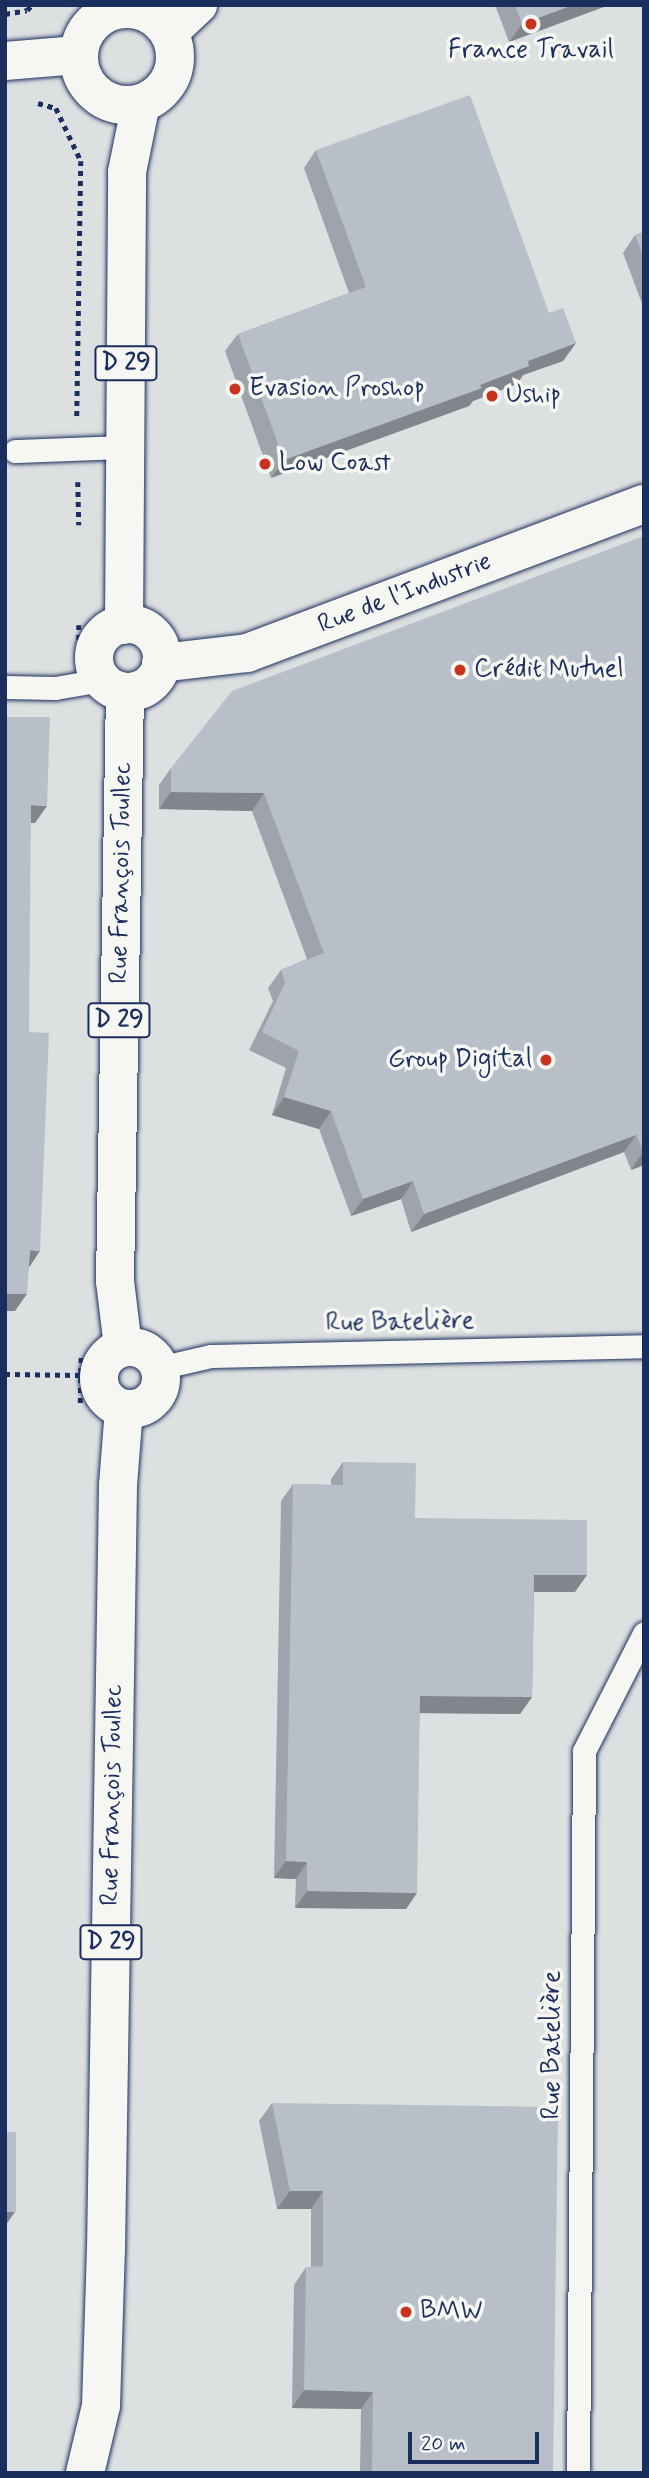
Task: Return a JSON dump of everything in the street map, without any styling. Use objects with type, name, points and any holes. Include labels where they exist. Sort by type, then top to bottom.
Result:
[{"type":"main road","points":[[169,32],[198,5]]},
{"type":"main road","points":[[130,8],[145,12],[169,32],[174,47],[172,74],[154,96],[141,103],[111,103],[97,95],[86,84],[78,55],[81,40],[89,26],[100,16],[130,8]]},
{"type":"main road","points":[[5,61],[78,55]]},
{"type":"main road","name":"D 29","points":[[124,625],[127,172],[141,103]]},
{"type":"main road","name":"Rue de l'Industrie","points":[[161,663],[247,653],[644,504]]},
{"type":"main road","points":[[124,625],[138,626],[150,632],[159,643],[161,663],[152,683],[139,690],[113,686],[96,668],[96,649],[106,633],[124,625]]},
{"type":"main road","name":"Rue François Toullec","points":[[113,686],[115,1281],[123,1347]]},
{"type":"main road","points":[[123,1347],[143,1349],[159,1368],[160,1384],[153,1398],[140,1407],[124,1409],[110,1402],[99,1383],[104,1360],[123,1347]]},
{"type":"main road","name":"Rue François Toullec","points":[[85,2473],[101,2406],[118,1485],[124,1409]]},
{"type":"lane","points":[[15,451],[125,447]]},
{"type":"lane","points":[[5,687],[113,686]]},
{"type":"lane","name":"Rue Batelière","points":[[159,1368],[211,1356],[644,1346]]},
{"type":"lane","name":"Rue Batelière","points":[[578,2473],[584,1751],[644,1633]]},
{"type":"path","points":[[5,14],[27,10],[32,5]]},
{"type":"path","points":[[5,1374],[80,1375]]},
{"type":"shaded area","points":[[5,5],[644,5],[644,2473],[5,2473]]},
{"type":"building","points":[[515,5],[573,5],[522,24]]},
{"type":"building","points":[[470,95],[549,313],[563,308],[576,343],[528,361],[529,366],[480,385],[482,388],[284,460],[238,334],[366,287],[316,150]]},
{"type":"building","points":[[644,232],[644,258],[635,235]]},
{"type":"building","points":[[644,536],[644,1152],[636,1135],[424,1214],[413,1181],[363,1199],[331,1111],[284,1097],[299,1051],[262,1032],[285,983],[281,970],[324,953],[264,793],[171,792],[171,768],[232,691]]},
{"type":"building","points":[[5,717],[50,717],[47,806],[31,805],[29,1032],[49,1033],[40,1251],[30,1250],[27,1294],[5,1294]]},
{"type":"building","points":[[343,1462],[416,1463],[415,1518],[587,1520],[587,1575],[534,1575],[532,1697],[420,1696],[417,1893],[307,1891],[307,1862],[286,1861],[293,1484],[343,1485]]},
{"type":"building","points":[[272,2103],[558,2107],[553,2473],[372,2473],[373,2392],[304,2390],[306,2267],[323,2266],[323,2191],[290,2191]]},
{"type":"building","points":[[5,2132],[16,2132],[16,2212],[5,2212]]},
{"type":"place","name":"France Travail","points":[[531,24]]},
{"type":"place","name":"Evasion Proshop","points":[[235,389]]},
{"type":"place","name":"Uship","points":[[492,396]]},
{"type":"place","name":"Low Coast","points":[[265,464]]},
{"type":"place","name":"Crédit Mutuel","points":[[460,670]]},
{"type":"place","name":"Group Digital","points":[[546,1060]]},
{"type":"place","name":"BMW","points":[[406,2312]]}]
